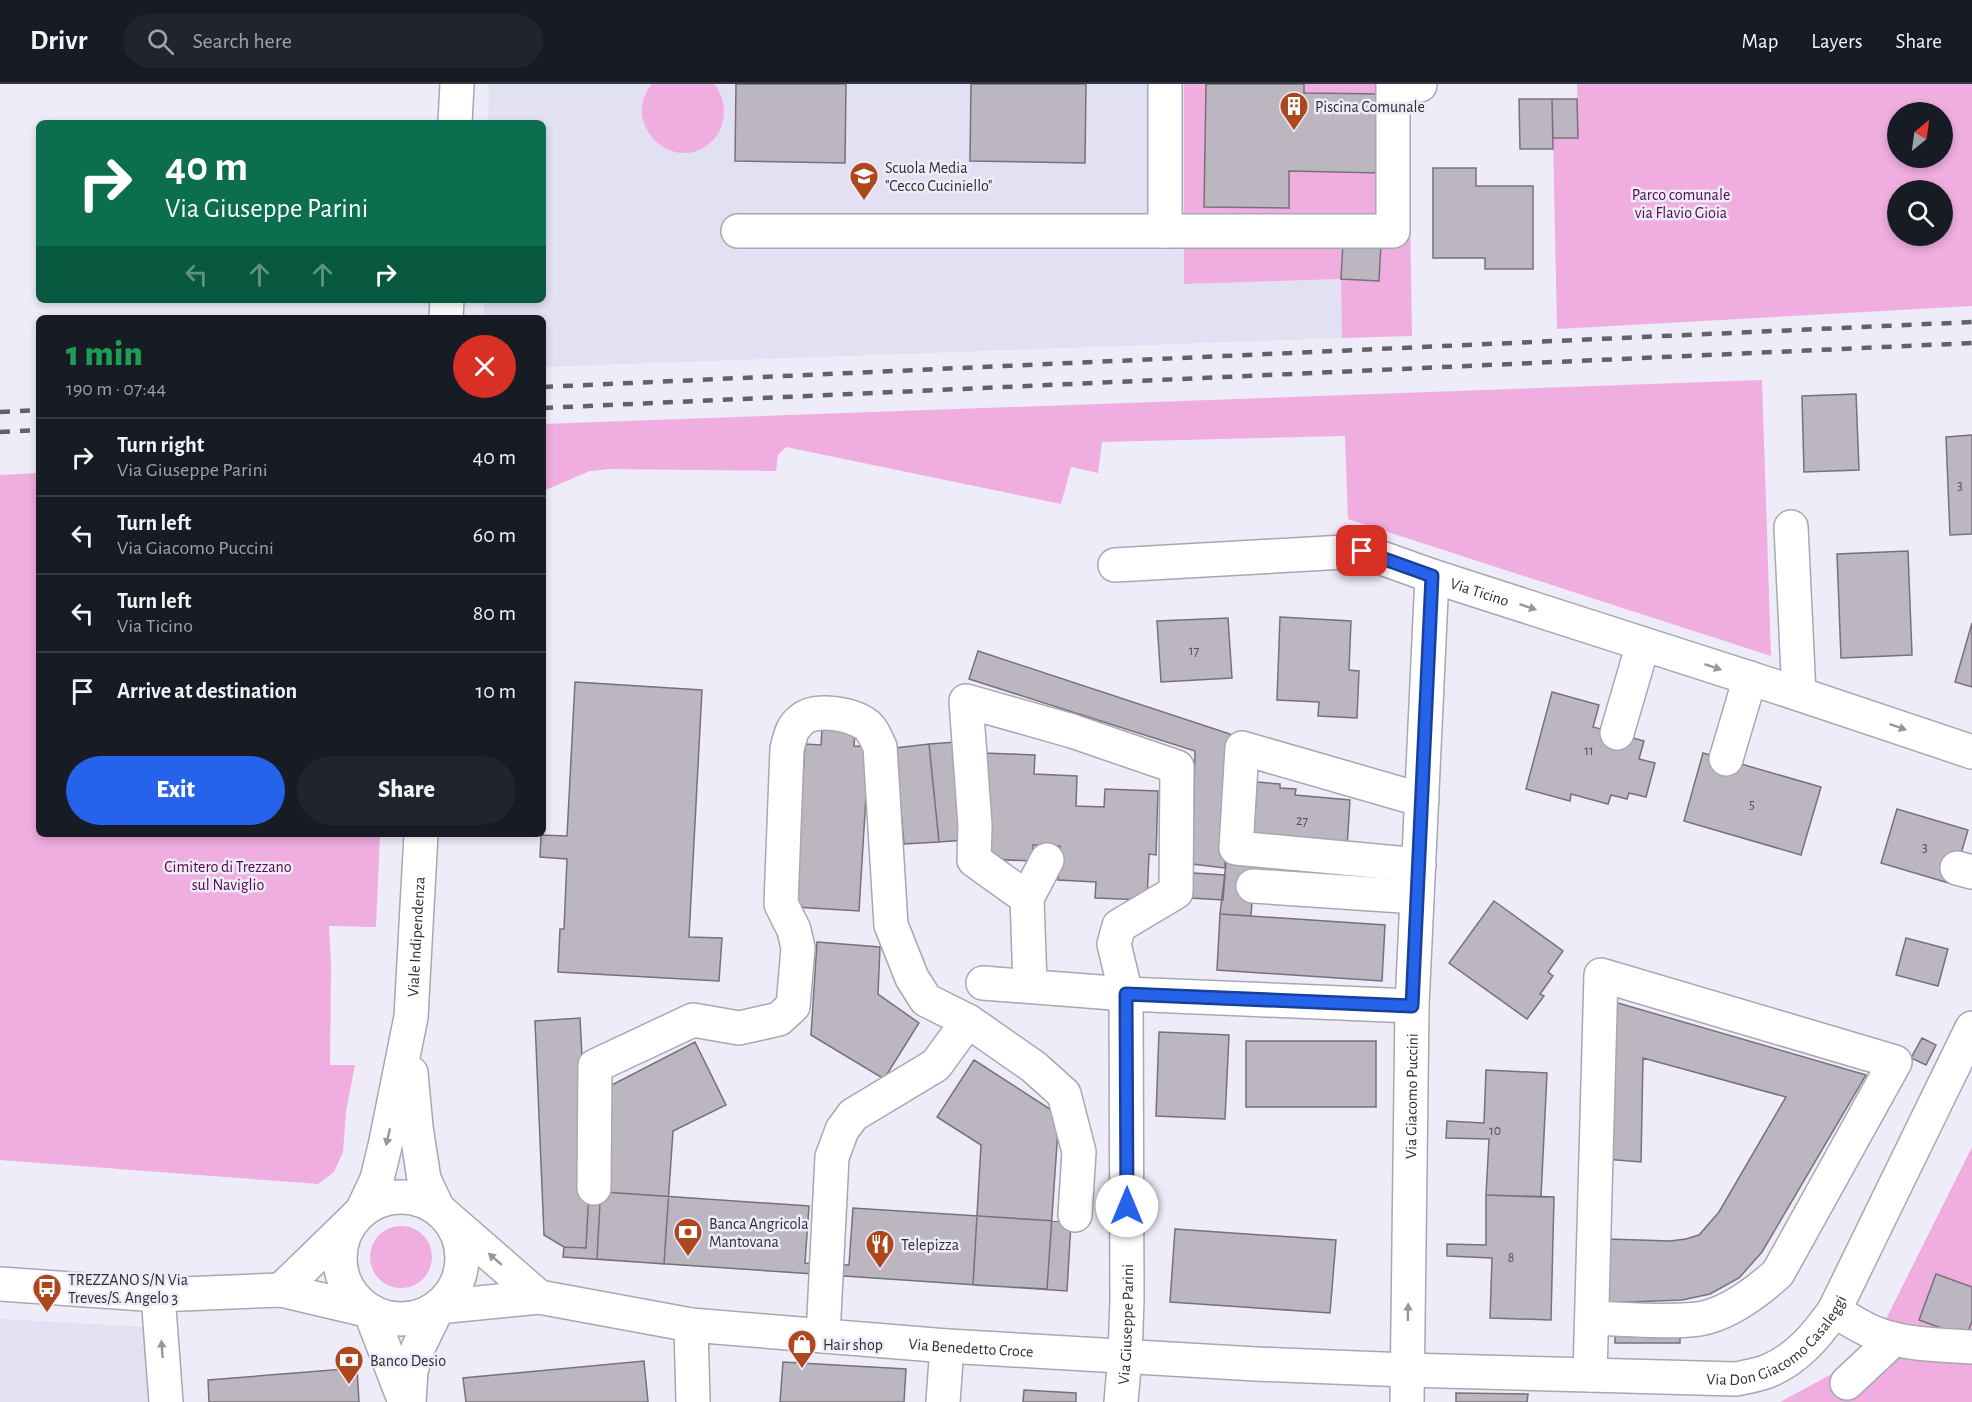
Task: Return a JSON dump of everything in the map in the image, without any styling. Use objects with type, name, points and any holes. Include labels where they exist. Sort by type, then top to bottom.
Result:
[{"type":"street","points":[[455,120],[457,84]]},
{"type":"street","points":[[1165,84],[1165,231]]},
{"type":"street","points":[[738,231],[1393,231],[1393,85],[1420,85]]},
{"type":"street","points":[[1791,527],[1799,694]]},
{"type":"street","name":"Via Ticino","points":[[1115,565],[1362,551],[1432,576],[1972,752]]},
{"type":"street","name":"Via Giacomo Puccini","points":[[1407,1386],[1412,1006],[1432,576]]},
{"type":"street","points":[[1617,733],[1643,644]]},
{"type":"street","points":[[1726,759],[1750,678]]},
{"type":"street","name":"Via Giuseppe Parini","points":[[1027,898],[974,860],[975,825],[966,701],[1072,730],[1177,767],[1176,892],[1119,926],[1114,944],[1126,994],[1127,1300],[1125,1356],[1120,1402]]},
{"type":"street","points":[[594,1188],[594,1066],[693,1020],[739,1028],[779,1019],[793,1006],[798,948],[794,930],[781,904],[787,749],[791,730],[802,718],[819,713],[839,714],[869,727],[880,747],[891,925],[912,978],[926,1000],[968,1021],[1034,1067],[1064,1094],[1079,1152],[1075,1215]]},
{"type":"street","points":[[1419,864],[1236,848],[1242,748],[1422,800]]},
{"type":"street","name":"Viale Indipendenza","points":[[358,1214],[377,1179],[408,1038],[421,837]]},
{"type":"street","points":[[1030,985],[1027,898],[1047,860]]},
{"type":"street","points":[[1253,886],[1417,897]]},
{"type":"street","points":[[1592,1318],[1700,1318],[1724,1310],[1761,1288],[1778,1273],[1905,1065],[1601,975],[1592,1318],[1610,1385]]},
{"type":"street","points":[[982,983],[1126,994],[1412,1006]]},
{"type":"street","points":[[823,1336],[832,1157],[842,1130],[853,1115],[936,1065],[968,1021]]},
{"type":"street","name":"Viale Indipendenza","points":[[408,1038],[416,1127],[424,1179],[438,1209]]},
{"type":"street","name":"Via Don Giacomo Casaleggi","points":[[1407,1386],[1610,1385],[1736,1379],[1768,1371],[1796,1356],[1834,1311],[1968,1046]]},
{"type":"street","points":[[281,1290],[358,1214],[381,1200],[401,1196],[420,1200],[438,1209],[539,1297]]},
{"type":"street","points":[[0,1284],[158,1295],[281,1290],[370,1311],[387,1318],[405,1319],[422,1316],[438,1307],[451,1294],[460,1277],[463,1258],[460,1239],[451,1222],[438,1209]]},
{"type":"street","points":[[358,1214],[345,1232],[340,1247],[339,1262],[342,1277],[358,1303],[370,1311],[405,1402]]},
{"type":"street","points":[[158,1295],[166,1402]]},
{"type":"street","name":"Via Benedetto Croce","points":[[438,1307],[539,1297],[691,1326],[947,1346],[1256,1364],[1407,1386]]},
{"type":"street","points":[[410,1402],[411,1371],[438,1307]]},
{"type":"street","points":[[1834,1311],[1878,1335],[1913,1344],[1972,1347]]},
{"type":"street","points":[[691,1326],[693,1402]]},
{"type":"street","points":[[1847,1383],[1894,1339]]},
{"type":"street","points":[[943,1402],[947,1346]]},
{"type":"shaded area","name":"Scuola Media \"Cecco Cuciniello\"","points":[[489,84],[1184,84],[1184,284],[1341,279],[1342,338],[546,367],[546,315],[484,315],[484,303],[546,303],[546,120],[488,120]]},
{"type":"shaded area","points":[[0,1319],[144,1327],[148,1402],[0,1402]]},
{"type":"green space","points":[[652,84],[714,84],[722,100],[724,118],[717,135],[711,142],[694,152],[685,153],[668,149],[653,139],[644,123],[642,113],[644,97]]},
{"type":"green space","points":[[1184,84],[1408,84],[1412,336],[1342,338],[1341,279],[1184,284]]},
{"type":"green space","name":"Parco comunale via Flavio Gioia","points":[[1577,84],[1972,84],[1972,306],[1557,329],[1553,138],[1578,137]]},
{"type":"green space","points":[[1762,380],[1771,656],[1348,519],[1345,436],[1102,442],[1098,473],[1071,467],[1061,504],[786,447],[778,455],[776,471],[611,469],[590,471],[546,490],[546,424]]},
{"type":"green space","name":"Cimitero di Trezzano sul Naviglio","points":[[36,473],[36,837],[380,837],[376,927],[329,926],[330,1065],[355,1065],[346,1111],[343,1152],[334,1172],[318,1184],[0,1160],[0,475]]},
{"type":"green space","points":[[1972,1147],[1972,1402],[1780,1402],[1830,1375],[1878,1335]]},
{"type":"green space","points":[[401,1226],[413,1228],[423,1235],[430,1245],[432,1257],[430,1269],[423,1279],[413,1286],[401,1288],[389,1286],[379,1279],[372,1269],[370,1257],[372,1245],[379,1235],[389,1228]]},
{"type":"building","points":[[736,84],[846,84],[845,163],[735,161]]},
{"type":"building","points":[[971,84],[1086,84],[1085,163],[970,161]]},
{"type":"building","name":"Piscina Comunale","points":[[1206,84],[1304,84],[1304,93],[1383,94],[1382,173],[1289,171],[1289,208],[1204,207]]},
{"type":"building","points":[[1519,99],[1552,99],[1553,149],[1520,149]]},
{"type":"building","points":[[1552,99],[1577,99],[1578,138],[1553,138]]},
{"type":"building","points":[[1433,168],[1476,168],[1476,186],[1533,186],[1533,269],[1485,269],[1485,258],[1433,258]]},
{"type":"building","points":[[1343,242],[1381,244],[1379,281],[1341,279]]},
{"type":"building","points":[[1856,394],[1859,470],[1804,472],[1802,396]]},
{"type":"building","points":[[1972,435],[1972,534],[1950,535],[1946,437]]},
{"type":"building","points":[[1908,551],[1912,655],[1841,658],[1837,554]]},
{"type":"building","points":[[1280,617],[1351,621],[1349,670],[1359,671],[1357,718],[1318,716],[1319,702],[1277,700]]},
{"type":"building","points":[[1228,618],[1232,678],[1161,682],[1157,621]]},
{"type":"building","points":[[1972,623],[1972,687],[1955,682]]},
{"type":"building","points":[[978,651],[1230,734],[1225,868],[1192,864],[1195,751],[969,679]]},
{"type":"building","points":[[575,682],[702,690],[689,937],[722,938],[719,981],[558,972],[560,929],[564,929],[567,859],[540,857],[541,837],[567,836]]},
{"type":"building","points":[[1552,692],[1599,705],[1593,727],[1644,741],[1639,759],[1655,763],[1646,797],[1629,793],[1627,799],[1611,795],[1608,804],[1571,794],[1570,801],[1526,789]]},
{"type":"building","points":[[822,729],[855,731],[854,746],[869,747],[859,911],[795,907],[805,744],[821,745]]},
{"type":"building","points":[[957,742],[966,840],[939,842],[929,744]]},
{"type":"building","points":[[929,744],[939,842],[904,844],[895,748]]},
{"type":"building","points":[[983,753],[1035,755],[1034,774],[1077,776],[1076,806],[1104,807],[1105,789],[1158,791],[1156,855],[1149,854],[1147,900],[1095,898],[1096,882],[1058,880],[1060,846],[1033,845],[1033,861],[985,859]]},
{"type":"building","points":[[1703,753],[1821,787],[1801,855],[1684,821]]},
{"type":"building","points":[[1257,782],[1280,784],[1280,788],[1296,789],[1295,795],[1350,800],[1347,847],[1253,839]]},
{"type":"building","points":[[1897,809],[1968,830],[1952,884],[1881,863]]},
{"type":"building","points":[[1227,855],[1255,857],[1251,916],[1220,914]]},
{"type":"building","points":[[1193,873],[1225,875],[1223,900],[1191,898]]},
{"type":"building","points":[[1494,901],[1563,951],[1548,972],[1553,976],[1540,994],[1544,996],[1527,1019],[1449,963]]},
{"type":"building","points":[[1220,914],[1385,925],[1382,981],[1217,970]]},
{"type":"building","points":[[1906,938],[1948,949],[1938,986],[1896,975]]},
{"type":"building","points":[[817,942],[880,947],[878,994],[919,1023],[884,1079],[811,1035]]},
{"type":"building","points":[[1611,1001],[1866,1075],[1762,1252],[1739,1278],[1710,1294],[1682,1300],[1607,1303],[1608,1239],[1670,1241],[1699,1235],[1719,1212],[1786,1097],[1643,1058],[1641,1162],[1605,1159]]},
{"type":"building","points":[[580,1018],[589,1191],[586,1248],[564,1247],[544,1235],[535,1021]]},
{"type":"building","points":[[1159,1032],[1229,1035],[1225,1119],[1156,1116]]},
{"type":"building","points":[[1922,1038],[1936,1045],[1926,1065],[1911,1058]]},
{"type":"building","points":[[1246,1041],[1376,1041],[1376,1107],[1246,1107]]},
{"type":"building","points":[[695,1042],[726,1105],[673,1131],[664,1264],[597,1259],[606,1088]]},
{"type":"building","points":[[974,1060],[1059,1115],[1047,1289],[973,1285],[981,1145],[937,1117]]},
{"type":"building","points":[[1486,1070],[1547,1073],[1541,1197],[1486,1195],[1489,1139],[1446,1138],[1447,1121],[1484,1123]]},
{"type":"building","points":[[589,1191],[809,1206],[805,1263],[849,1265],[853,1208],[1071,1222],[1067,1291],[563,1257],[564,1247],[586,1248]]},
{"type":"building","points":[[1486,1195],[1554,1197],[1551,1320],[1490,1318],[1492,1258],[1447,1256],[1447,1244],[1486,1245]]},
{"type":"building","points":[[1175,1229],[1336,1240],[1330,1313],[1170,1302]]},
{"type":"building","points":[[1936,1274],[1972,1287],[1972,1321],[1966,1337],[1919,1320]]},
{"type":"building","points":[[1615,1323],[1680,1323],[1680,1343],[1615,1343]]},
{"type":"building","points":[[644,1361],[648,1402],[466,1402],[463,1378]]},
{"type":"building","points":[[783,1362],[906,1369],[904,1402],[780,1402]]},
{"type":"building","points":[[357,1368],[359,1402],[209,1402],[208,1380]]},
{"type":"building","points":[[1024,1390],[1076,1393],[1076,1402],[1023,1402]]},
{"type":"building","points":[[1456,1393],[1528,1394],[1527,1402],[1456,1402]]},
{"type":"railway","points":[[546,387],[1972,322]]},
{"type":"railway","points":[[546,408],[1972,343]]},
{"type":"railway","points":[[0,412],[36,410]]},
{"type":"railway","points":[[0,432],[36,430]]},
{"type":"place","name":"Piscina Comunale","points":[[1294,132]]},
{"type":"place","name":"Scuola Media \"Cecco Cuciniello\"","points":[[864,202]]},
{"type":"place","name":"Banca Angricola Mantovana","points":[[688,1258]]},
{"type":"place","name":"Telepizza","points":[[880,1270]]},
{"type":"place","name":"TREZZANO S/N Via Treves/S. Angelo 3","points":[[47,1314]]},
{"type":"place","name":"Hair shop","points":[[802,1370]]},
{"type":"place","name":"Banco Desio","points":[[349,1386]]},
{"type":"route","points":[[1127,1206],[1126,994],[1412,1006],[1432,576],[1362,551]]}]
